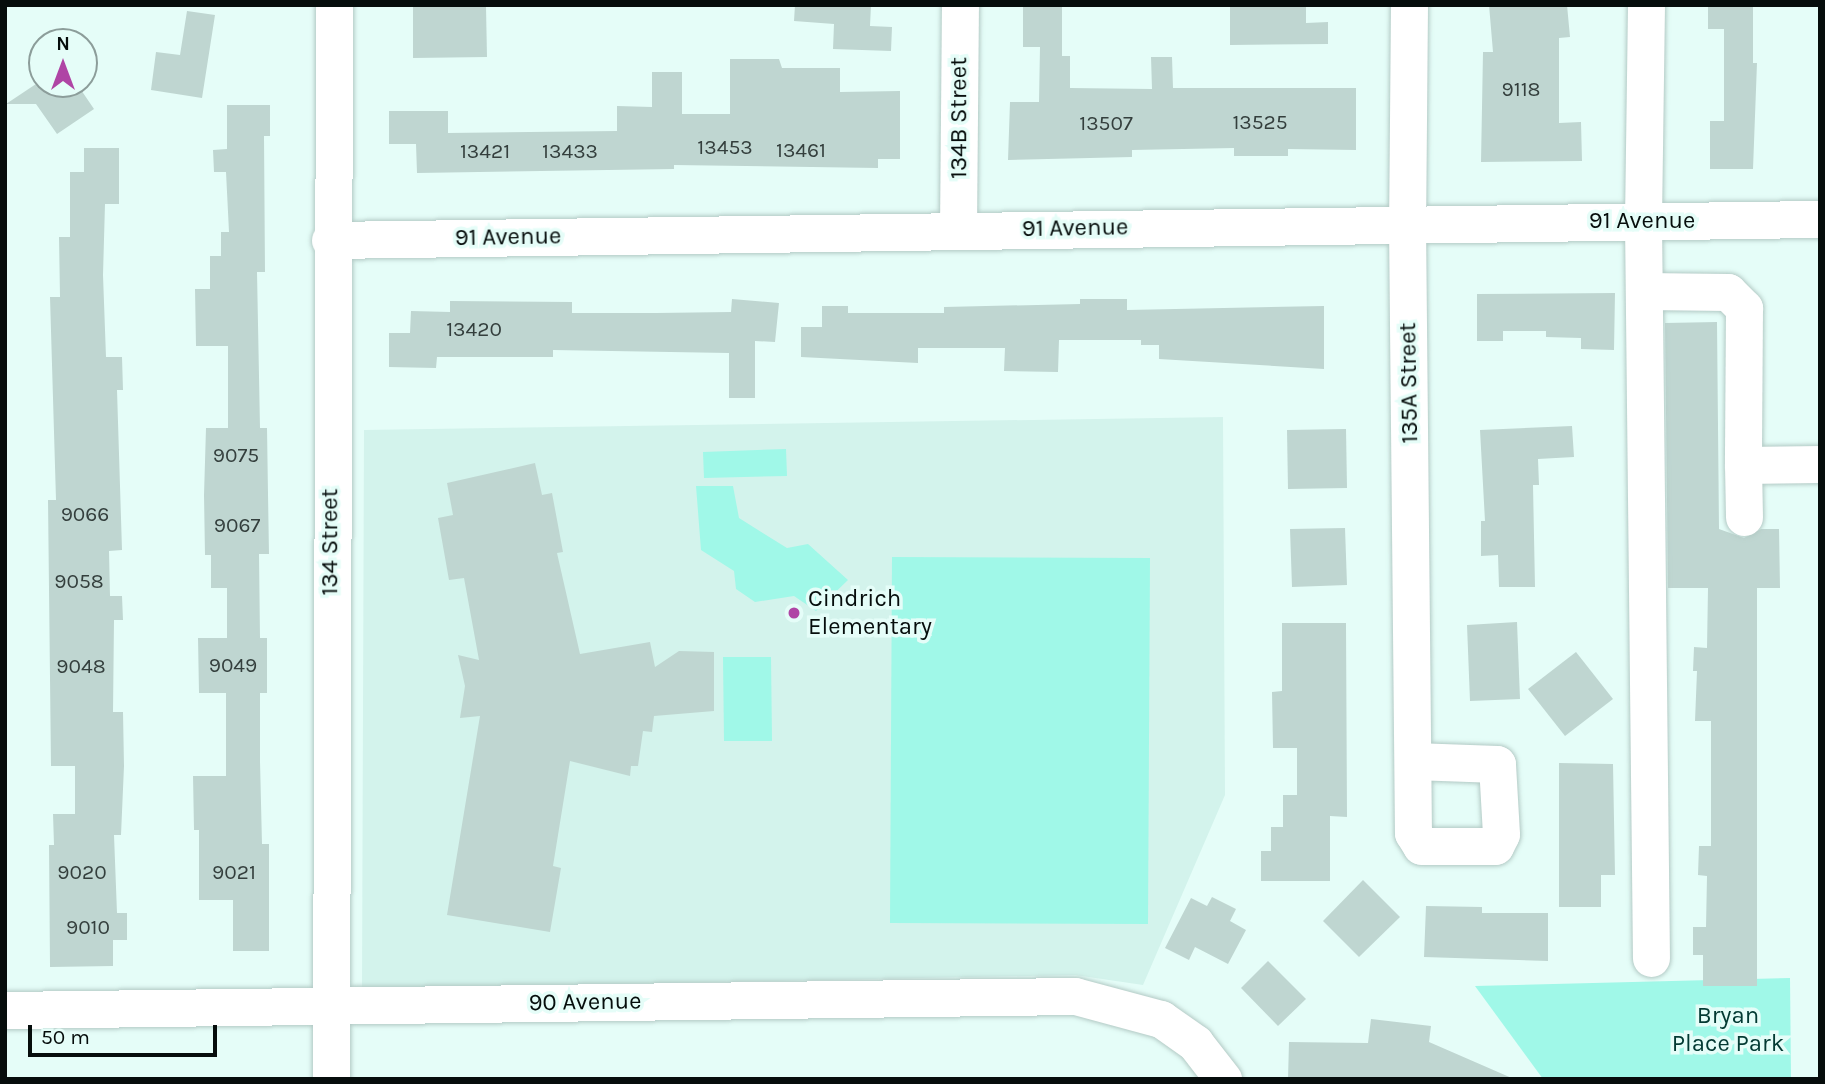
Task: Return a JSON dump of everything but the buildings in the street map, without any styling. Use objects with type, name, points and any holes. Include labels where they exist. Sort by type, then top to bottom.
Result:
[{"type":"street","name":"134 Street","points":[[331,1079],[330,240],[334,5]]},
{"type":"street","name":"134B Street","points":[[958,230],[960,5]]},
{"type":"street","name":"135A Street","points":[[1409,5],[1407,222],[1413,761]]},
{"type":"street","points":[[1646,5],[1643,221],[1651,958]]},
{"type":"street","name":"91 Avenue","points":[[330,240],[1407,222],[1820,219]]},
{"type":"street","points":[[1644,291],[1728,292],[1744,308],[1744,517]]},
{"type":"street","points":[[1743,465],[1820,464]]},
{"type":"street","name":"90 Avenue","points":[[5,1010],[1075,996],[1161,1019],[1195,1043],[1223,1079]]},
{"type":"shaded area","name":"Cindrich Elementary","points":[[1223,417],[1225,795],[1143,985],[1075,975],[362,989],[364,430]]},
{"type":"green space","points":[[786,449],[787,476],[704,478],[703,452]]},
{"type":"green space","points":[[696,486],[733,486],[739,518],[787,548],[808,544],[848,580],[816,611],[794,596],[755,602],[736,589],[734,571],[701,550]]},
{"type":"green space","points":[[892,557],[1150,558],[1148,924],[890,923]]},
{"type":"green space","points":[[723,657],[771,657],[772,741],[724,741]]},
{"type":"green space","name":"Bryan Place Park","points":[[1790,978],[1791,1079],[1543,1079],[1475,986]]},
{"type":"place","name":"Cindrich Elementary","points":[[794,613]]}]
